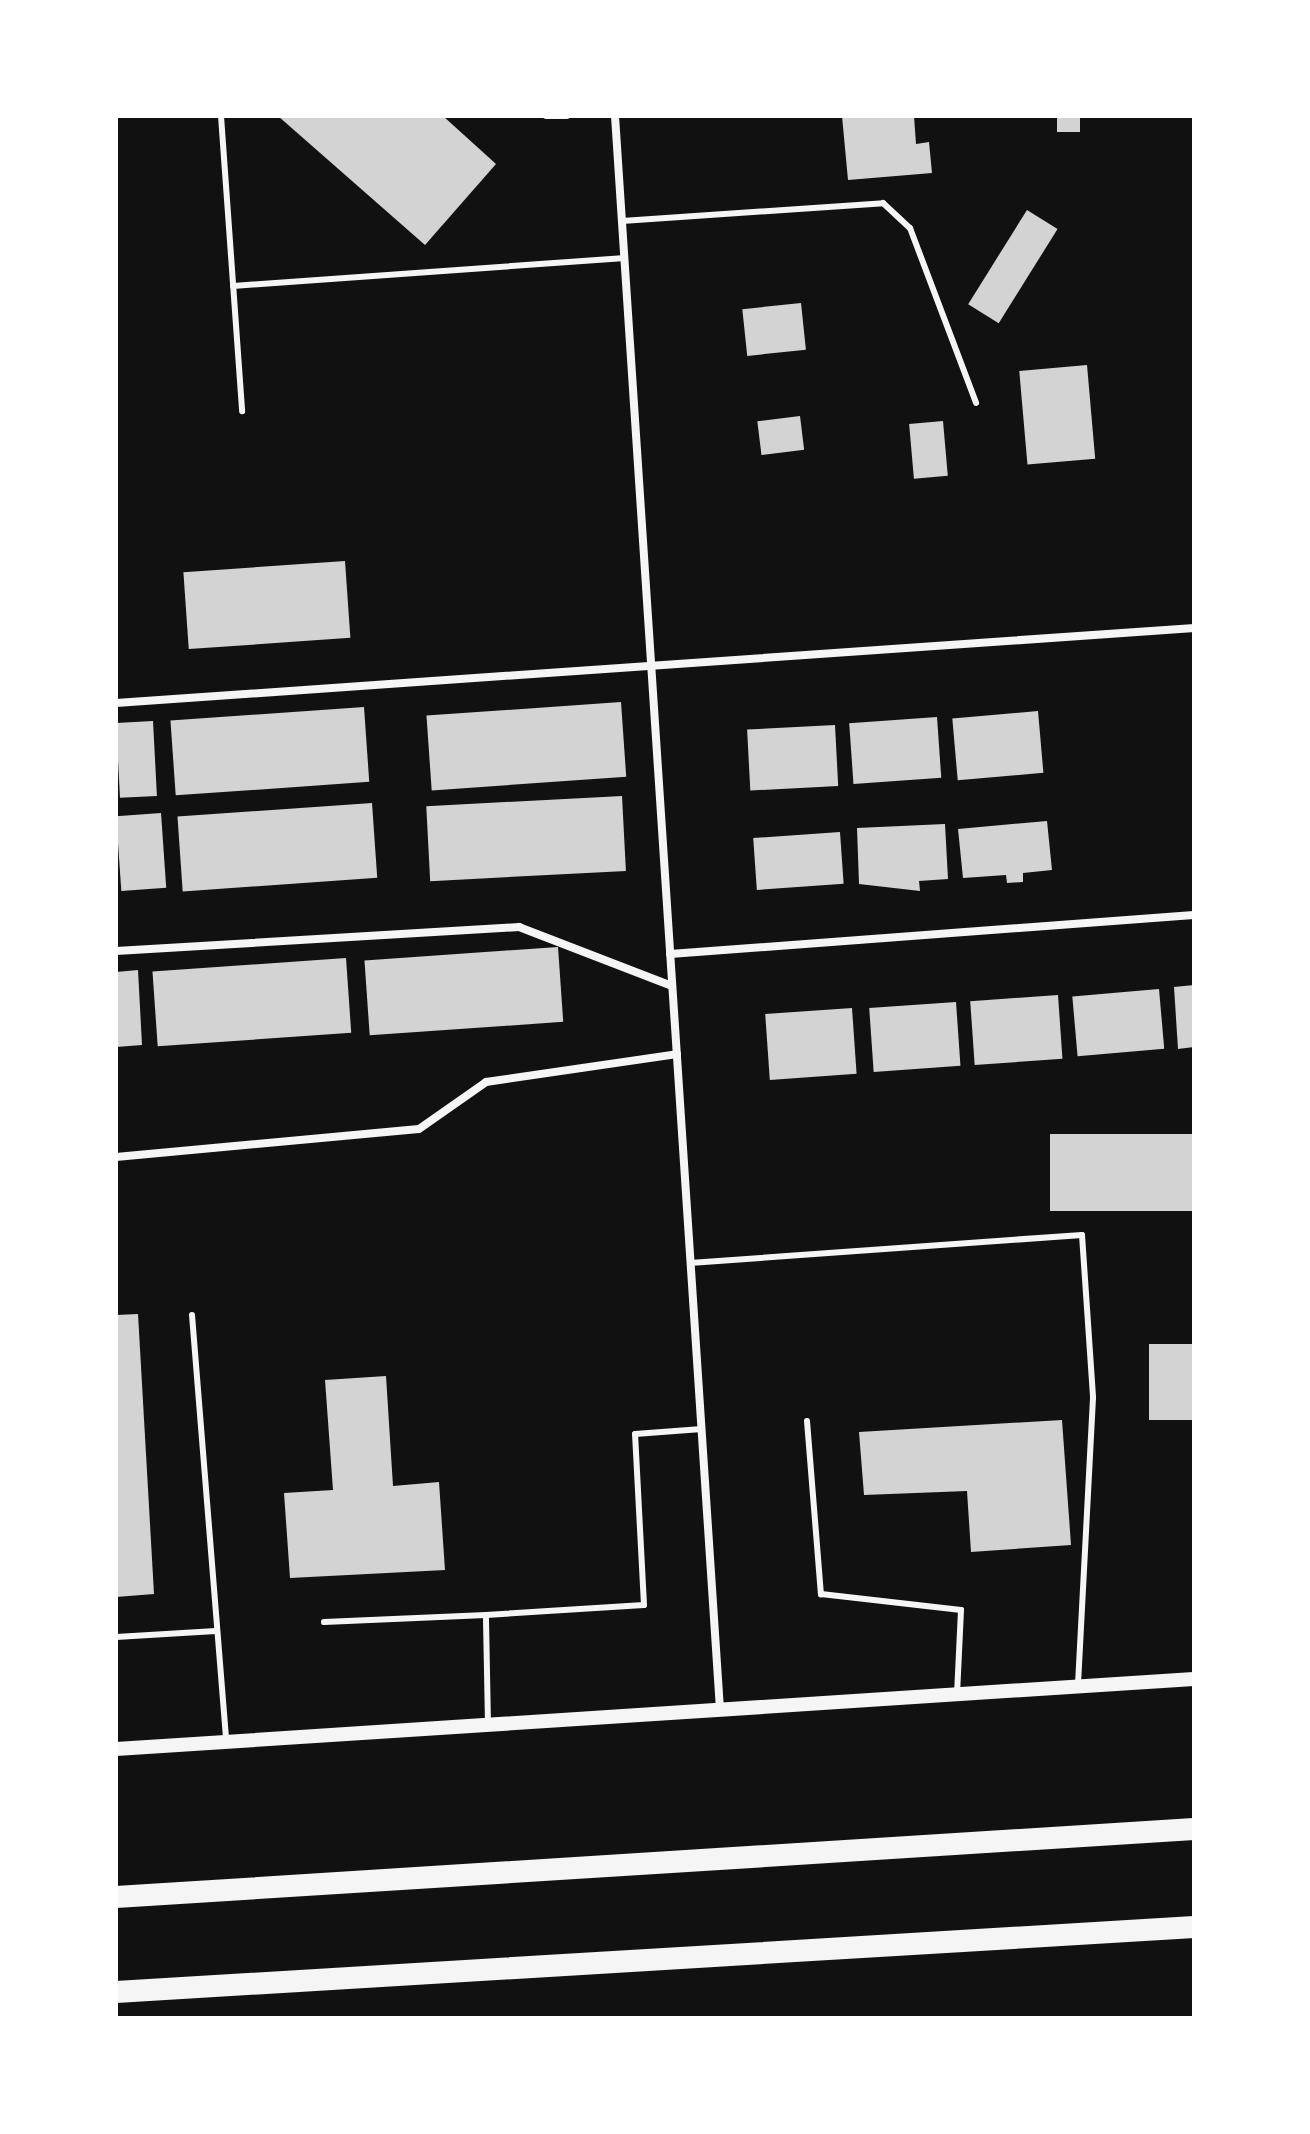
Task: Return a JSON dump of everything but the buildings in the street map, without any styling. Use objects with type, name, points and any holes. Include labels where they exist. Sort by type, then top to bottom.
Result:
[{"type":"highway","points":[[116,1897],[1194,1829]]},
{"type":"highway","points":[[116,1992],[1194,1927]]},
{"type":"street","points":[[615,116],[720,1709]]},
{"type":"street","points":[[116,703],[1194,628]]},
{"type":"street","points":[[670,954],[1194,915]]},
{"type":"street","points":[[116,951],[519,927],[672,986]]},
{"type":"street","points":[[116,1157],[419,1129],[486,1082],[677,1054]]},
{"type":"street","points":[[116,1749],[1194,1679]]},
{"type":"lane","points":[[221,116],[242,411]]},
{"type":"lane","points":[[546,116],[567,116]]},
{"type":"lane","points":[[622,221],[883,203],[910,228],[976,403]]},
{"type":"lane","points":[[233,286],[625,258]]},
{"type":"lane","points":[[690,1263],[1082,1235],[1093,1398],[1078,1687]]},
{"type":"lane","points":[[192,1315],[226,1741]]},
{"type":"lane","points":[[807,1421],[821,1594],[961,1610],[957,1694]]},
{"type":"lane","points":[[324,1622],[644,1605],[635,1434],[702,1429]]},
{"type":"lane","points":[[486,1615],[488,1724]]},
{"type":"lane","points":[[116,1637],[216,1631]]}]
